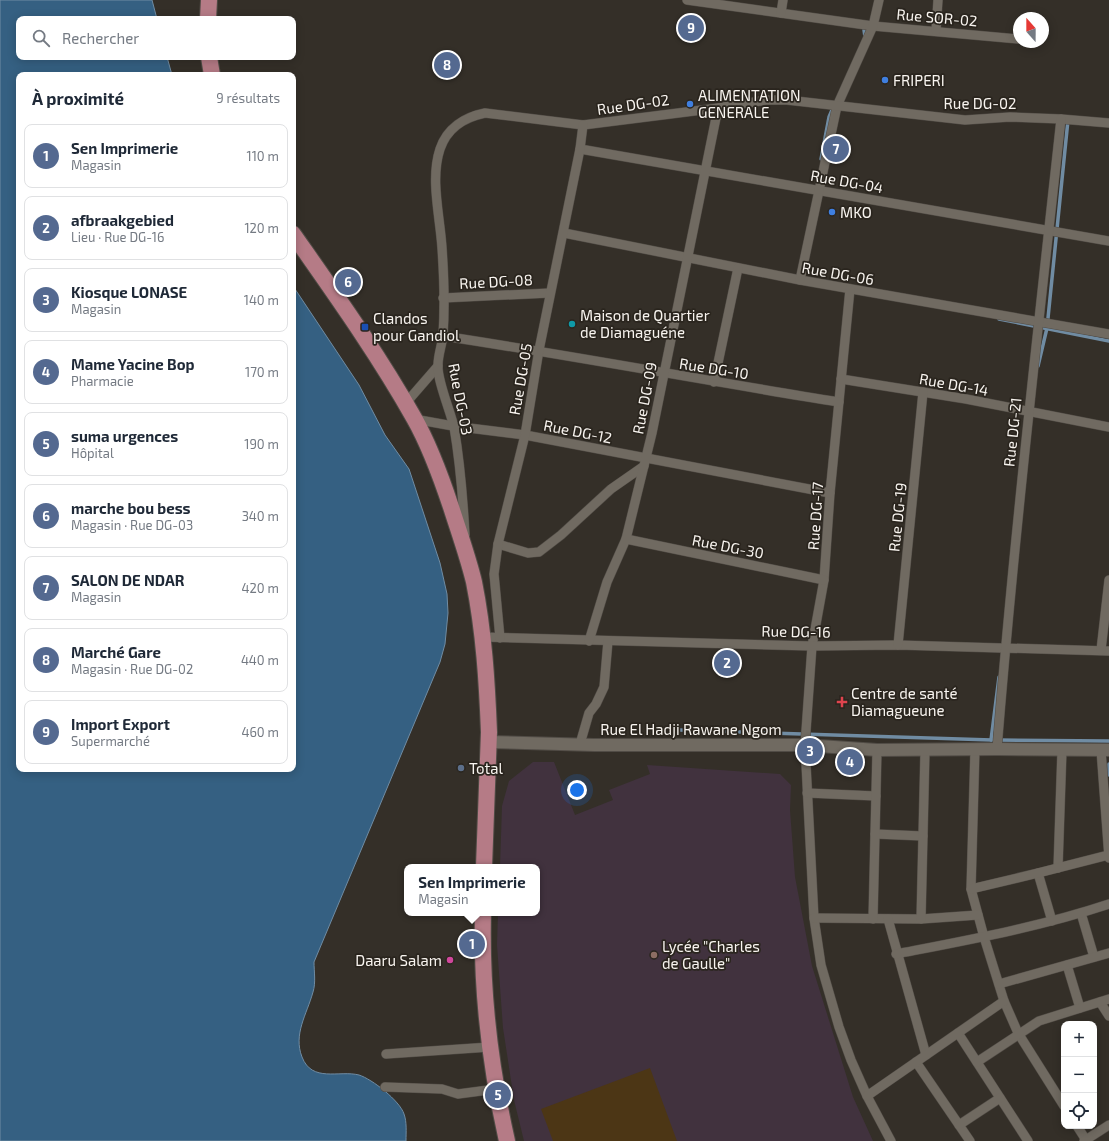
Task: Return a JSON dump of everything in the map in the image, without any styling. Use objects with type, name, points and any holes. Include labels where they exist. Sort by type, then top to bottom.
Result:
[{"type":"highway","points":[[208,16],[209,0]]},
{"type":"highway","points":[[210,60],[212,72]]},
{"type":"highway","points":[[296,238],[360,332],[414,419],[444,487],[467,556],[474,582],[483,637],[489,742],[484,864]]},
{"type":"highway","points":[[483,916],[484,976],[490,1047],[496,1089],[507,1141]]},
{"type":"street","name":"Rue SOR-02","points":[[687,0],[873,26],[936,30],[1013,38]]},
{"type":"street","points":[[782,13],[783,0]]},
{"type":"street","points":[[800,280],[837,106],[873,26],[879,0]]},
{"type":"street","points":[[936,30],[938,0]]},
{"type":"street","name":"Rue DG-02","points":[[470,116],[485,113],[583,125],[718,108],[766,100],[806,101],[837,106],[965,120],[1010,117],[1061,119],[1109,124]]},
{"type":"street","name":"Rue DG-09","points":[[589,640],[606,582],[626,540],[645,462],[718,108]]},
{"type":"street","name":"Rue DG-03","points":[[467,556],[462,491],[453,426],[438,366],[443,336],[443,298],[437,183],[438,158],[444,140],[450,131],[470,116]]},
{"type":"street","name":"Rue DG-21","points":[[997,749],[1028,412],[1040,321],[1048,231],[1061,119]]},
{"type":"street","name":"Rue DG-05","points":[[500,638],[494,574],[498,544],[525,435],[539,350],[564,233],[580,149],[583,125]]},
{"type":"street","name":"Rue DG-04","points":[[580,149],[1109,241]]},
{"type":"street","name":"Rue DG-06","points":[[564,233],[686,259],[1109,334]]},
{"type":"street","points":[[714,382],[738,268]]},
{"type":"street","name":"Rue DG-17","points":[[850,289],[830,493],[824,580],[812,646],[805,745],[807,793],[814,918],[821,965],[839,1027],[867,1096],[891,1141]]},
{"type":"street","name":"Rue DG-08","points":[[443,298],[550,293]]},
{"type":"street","name":"Rue DG-10","points":[[443,336],[539,350],[663,374],[839,402]]},
{"type":"street","points":[[405,404],[438,366]]},
{"type":"street","name":"Rue DG-14","points":[[841,379],[923,392],[1109,427]]},
{"type":"street","name":"Rue DG-19","points":[[898,645],[923,392]]},
{"type":"street","name":"Rue DG-12","points":[[414,419],[453,426],[525,435],[645,462],[830,493]]},
{"type":"street","points":[[498,544],[528,553],[536,553],[544,549],[611,489],[645,462]]},
{"type":"street","name":"Rue DG-30","points":[[626,540],[824,580]]},
{"type":"street","points":[[1105,651],[1109,580]]},
{"type":"street","name":"Rue DG-16","points":[[483,637],[812,646],[898,645],[1006,647],[1105,651]]},
{"type":"street","points":[[580,744],[589,713],[596,704],[604,687],[608,641]]},
{"type":"street","name":"Rue El Hadji Rawane Ngom","points":[[489,742],[805,745],[877,750],[925,751],[976,749],[1105,750]]},
{"type":"street","points":[[976,749],[971,889],[1004,1001],[1018,1033],[1061,1101]]},
{"type":"street","points":[[873,919],[877,750]]},
{"type":"street","points":[[1058,868],[1062,750]]},
{"type":"street","points":[[971,889],[1109,856],[1105,750]]},
{"type":"street","points":[[921,919],[925,751]]},
{"type":"street","points":[[807,793],[876,796]]},
{"type":"street","points":[[875,834],[923,836]]},
{"type":"street","points":[[1038,874],[1052,921]]},
{"type":"street","points":[[896,954],[984,937],[1052,921],[1109,904]]},
{"type":"street","points":[[1082,913],[1094,957]]},
{"type":"street","points":[[814,918],[921,919],[978,915]]},
{"type":"street","points":[[888,919],[896,954],[926,1055]]},
{"type":"street","points":[[999,984],[1109,953]]},
{"type":"street","points":[[1067,965],[1080,1008]]},
{"type":"street","points":[[977,1062],[1018,1033],[1039,1021],[1109,999]]},
{"type":"street","points":[[867,1096],[1004,1001]]},
{"type":"street","points":[[1100,1002],[1109,1016]]},
{"type":"street","points":[[958,1033],[1028,1141]]},
{"type":"street","points":[[386,1054],[490,1047]]},
{"type":"street","points":[[916,1062],[970,1141]]},
{"type":"street","points":[[385,1087],[442,1089],[458,1094],[496,1089]]},
{"type":"street","points":[[959,1125],[1000,1098]]},
{"type":"street","points":[[1079,1129],[1085,1140],[1109,1125]]},
{"type":"shaded area","name":"Lycée \"Charles de Gaulle\"","points":[[533,762],[554,762],[575,815],[613,800],[609,790],[650,774],[647,765],[780,774],[791,785],[790,810],[795,877],[812,966],[853,1097],[873,1141],[524,1141],[514,1100],[503,1028],[497,945],[498,916],[540,916],[540,864],[500,864],[502,806],[509,781]]},
{"type":"shaded area","points":[[650,1068],[677,1141],[553,1141],[541,1109]]},
{"type":"water","points":[[0,0],[152,0],[156,16],[16,16],[16,60],[168,60],[171,72],[16,72],[16,772],[296,772],[296,290],[359,385],[385,435],[409,469],[440,563],[447,594],[448,613],[445,644],[440,662],[314,962],[314,988],[302,1024],[299,1040],[302,1057],[306,1065],[312,1070],[327,1074],[359,1075],[365,1077],[385,1091],[397,1103],[404,1114],[406,1124],[406,1141],[0,1141]]},
{"type":"waterway","points":[[864,30],[865,37]]},
{"type":"waterway","points":[[821,159],[829,117],[832,110]]},
{"type":"waterway","points":[[1038,366],[1047,328],[1068,120]]},
{"type":"waterway","points":[[999,319],[1109,341]]},
{"type":"waterway","points":[[991,740],[999,677]]},
{"type":"waterway","points":[[680,730],[992,740]]},
{"type":"waterway","points":[[998,740],[1109,741]]},
{"type":"waterway","points":[[1109,764],[1109,775]]},
{"type":"place","name":"Import Export","points":[[691,28]]},
{"type":"place","name":"Marché Gare","points":[[447,65]]},
{"type":"place","name":"FRIPERI","points":[[885,80]]},
{"type":"place","name":"ALIMENTATION GENERALE","points":[[690,104]]},
{"type":"place","name":"SALON DE NDAR","points":[[836,149]]},
{"type":"place","name":"MKO","points":[[832,212]]},
{"type":"place","name":"marche bou bess","points":[[348,282]]},
{"type":"place","name":"Maison de Quartier de Diamaguéne","points":[[572,324]]},
{"type":"place","name":"Clandos pour Gandiol","points":[[365,327]]},
{"type":"place","name":"afbraakgebied","points":[[727,663]]},
{"type":"place","name":"Centre de santé Diamagueune","points":[[842,702]]},
{"type":"place","name":"Kiosque LONASE","points":[[810,751]]},
{"type":"place","name":"Mame Yacine Bop","points":[[850,762]]},
{"type":"place","name":"Total","points":[[461,768]]},
{"type":"place","name":"Sen Imprimerie","points":[[472,944]]},
{"type":"place","name":"Lycée \"Charles de Gaulle\"","points":[[654,955]]},
{"type":"place","name":"Daaru Salam","points":[[450,960]]},
{"type":"place","name":"suma urgences","points":[[498,1095]]}]
